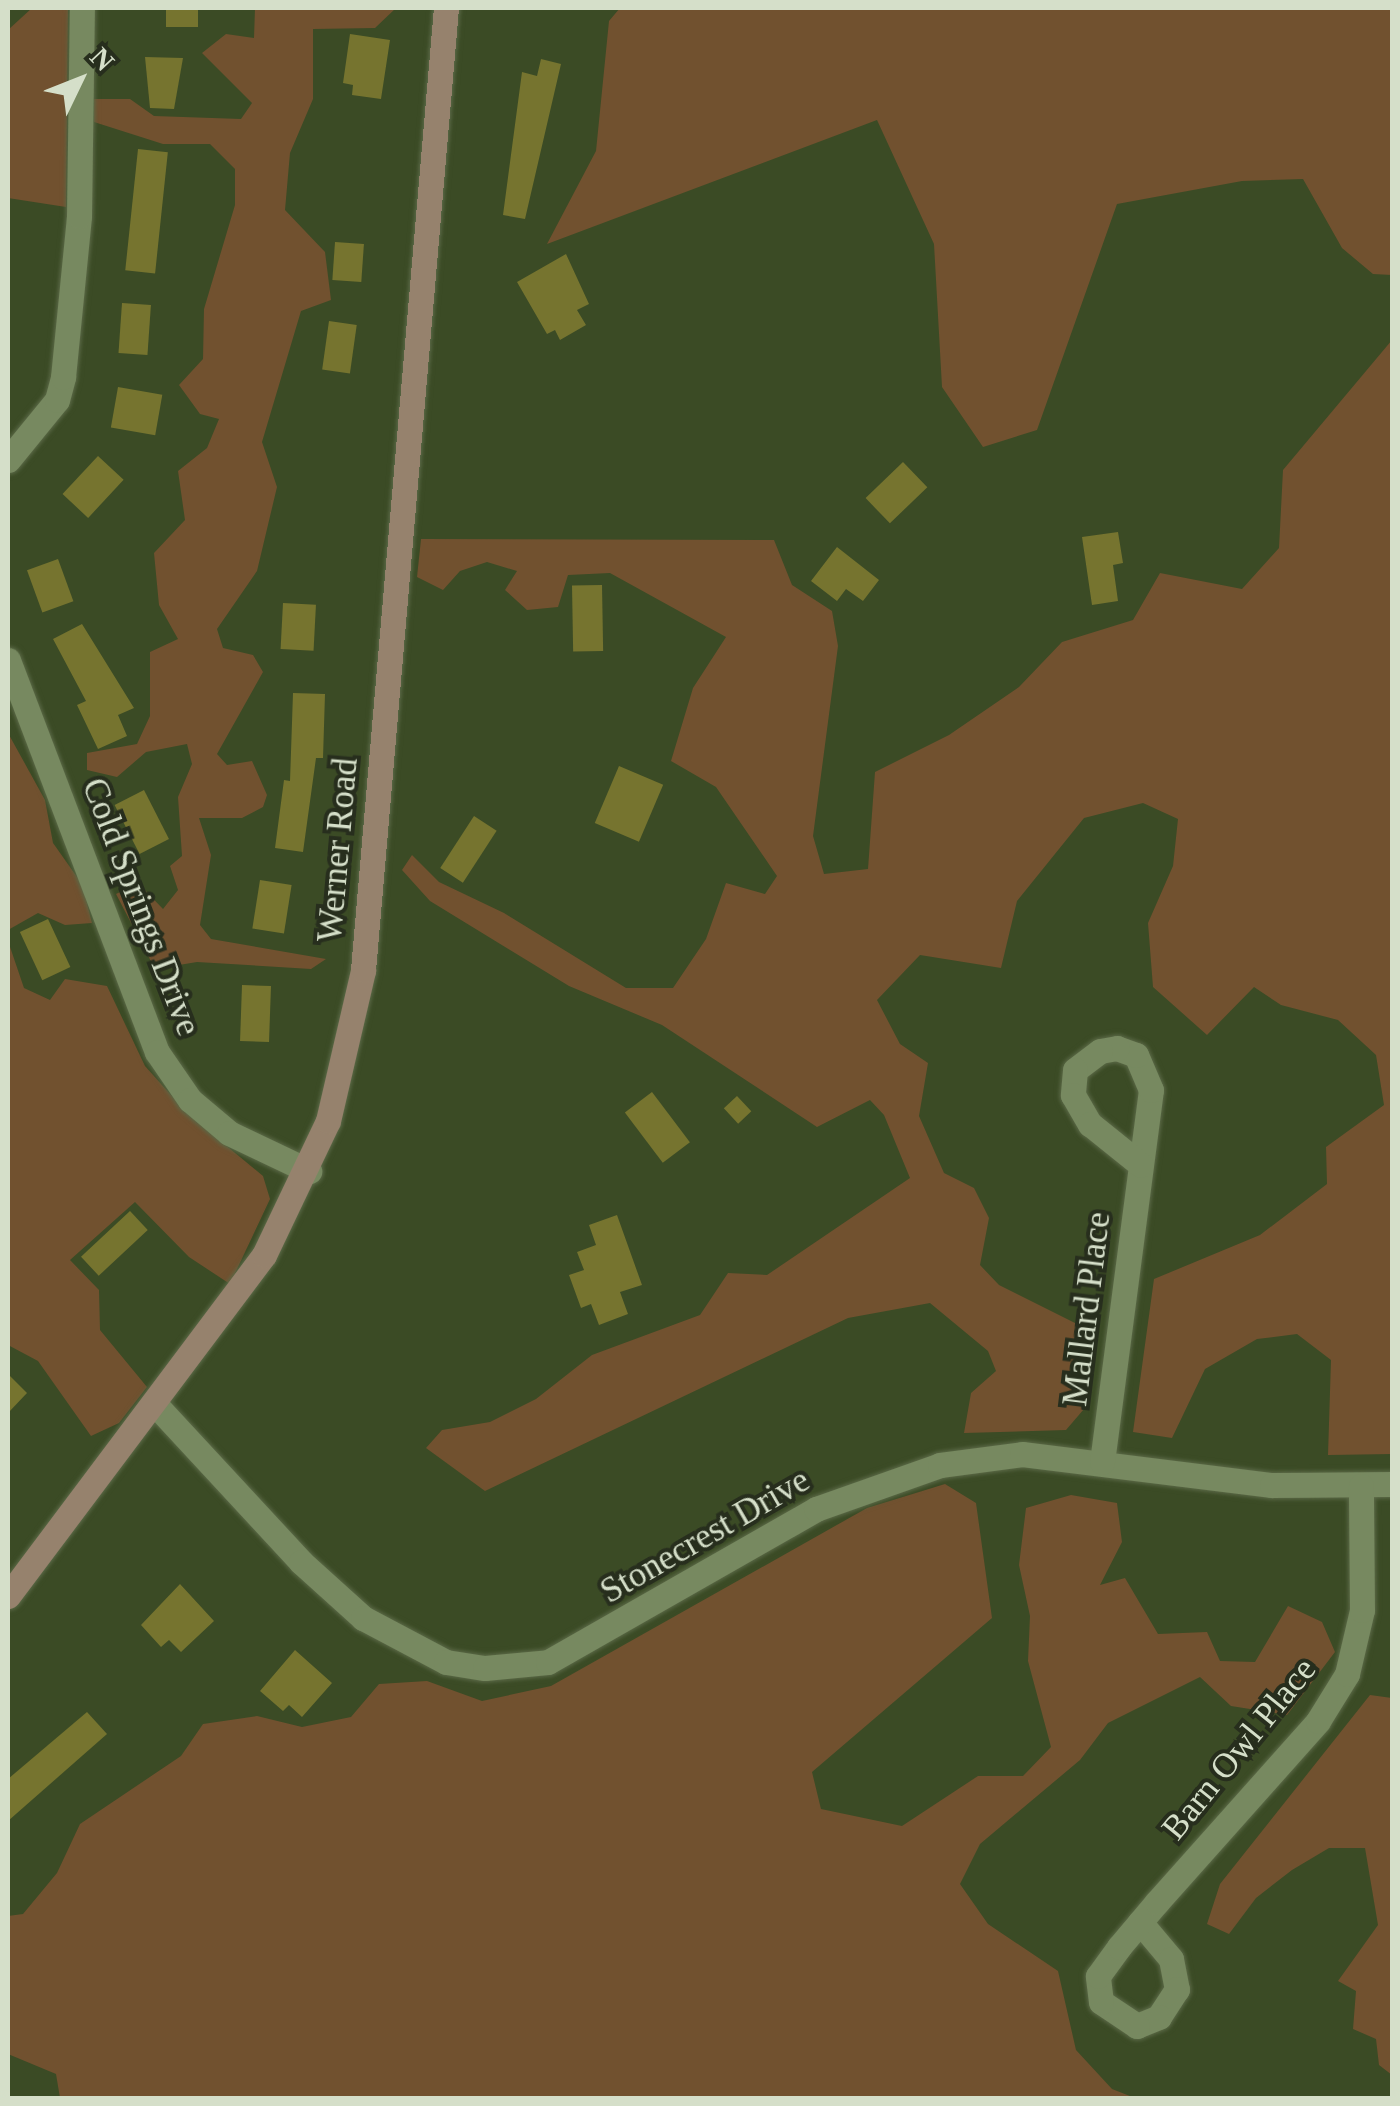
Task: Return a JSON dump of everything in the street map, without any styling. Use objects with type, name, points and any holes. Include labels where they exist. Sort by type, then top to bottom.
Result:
[{"type":"street","points":[[8,460],[58,400],[63,378],[79,216],[82,8]]},
{"type":"street","name":"Werner Road","points":[[8,1596],[264,1256],[309,1170],[328,1121],[363,970],[446,8]]},
{"type":"street","name":"Cold Springs Drive","points":[[8,660],[156,1052],[190,1100],[229,1133],[309,1170]]},
{"type":"street","name":"Mallard Place","points":[[1102,1462],[1141,1165]]},
{"type":"street","name":"Stonecrest Drive","points":[[154,1403],[301,1562],[363,1618],[446,1662],[485,1668],[548,1662],[816,1508],[883,1482],[1022,1454],[1272,1485],[1392,1484]]},
{"type":"street","name":"Barn Owl Place","points":[[1140,1922],[1318,1720],[1347,1674],[1362,1610],[1361,1486]]},
{"type":"shaded area","points":[[32,8],[68,8],[66,207],[8,198],[8,30]]},
{"type":"shaded area","points":[[255,8],[396,8],[375,28],[313,29],[313,99],[290,153],[285,210],[325,252],[331,300],[301,311],[262,442],[277,487],[257,571],[217,629],[223,648],[253,655],[263,672],[217,754],[227,765],[252,761],[267,795],[263,807],[242,818],[199,818],[211,855],[200,925],[211,939],[326,959],[311,969],[197,962],[155,969],[116,894],[138,883],[163,909],[178,890],[170,866],[182,856],[178,797],[192,764],[187,744],[146,752],[117,777],[87,770],[87,753],[137,744],[150,716],[150,652],[178,639],[159,605],[154,553],[185,520],[178,471],[207,448],[219,419],[200,414],[179,385],[203,359],[204,309],[235,205],[235,169],[210,144],[163,144],[94,122],[94,99],[130,99],[154,116],[241,119],[252,103],[202,53],[226,34],[254,38]]},
{"type":"shaded area","points":[[620,8],[1392,8],[1392,275],[1373,274],[1342,248],[1303,179],[1242,181],[1117,204],[1037,430],[983,447],[942,387],[934,244],[877,120],[547,244],[596,151],[609,21]]},
{"type":"shaded area","points":[[1392,340],[1392,1454],[1328,1455],[1331,1360],[1297,1334],[1257,1339],[1205,1369],[1172,1438],[1133,1432],[1154,1279],[1260,1235],[1327,1184],[1326,1147],[1384,1105],[1376,1055],[1338,1020],[1281,1005],[1254,987],[1207,1035],[1153,987],[1148,923],[1173,866],[1178,819],[1143,803],[1084,818],[1017,901],[1001,968],[920,955],[877,1000],[900,1044],[928,1063],[919,1116],[944,1173],[974,1188],[989,1218],[980,1265],[999,1285],[1077,1324],[1088,1362],[1084,1409],[1066,1430],[964,1433],[971,1393],[996,1371],[988,1351],[930,1303],[848,1318],[485,1491],[426,1448],[442,1430],[490,1422],[536,1399],[592,1355],[700,1315],[728,1273],[767,1275],[910,1178],[884,1115],[870,1100],[817,1127],[662,1025],[569,986],[430,901],[402,870],[412,855],[439,882],[504,913],[626,988],[673,988],[706,939],[726,883],[765,894],[777,876],[716,787],[671,761],[693,688],[726,637],[610,573],[568,575],[558,607],[527,610],[505,590],[517,571],[487,562],[460,571],[443,590],[417,577],[421,539],[774,540],[792,585],[832,611],[838,646],[813,836],[824,874],[868,869],[875,772],[949,735],[1019,687],[1062,642],[1133,620],[1160,573],[1242,589],[1279,548],[1283,470]]},
{"type":"shaded area","points":[[8,733],[45,800],[53,843],[82,884],[92,923],[65,925],[38,913],[8,930]]},
{"type":"shaded area","points":[[8,941],[24,988],[50,1000],[65,979],[107,986],[145,1066],[188,1114],[263,1176],[270,1199],[230,1284],[189,1257],[135,1202],[70,1260],[99,1290],[100,1330],[147,1387],[119,1423],[91,1436],[38,1361],[8,1345]]},
{"type":"shaded area","points":[[945,1484],[976,1503],[992,1618],[812,1772],[821,1809],[902,1826],[978,1776],[1023,1776],[1051,1747],[1028,1661],[1030,1616],[1019,1565],[1026,1508],[1071,1495],[1117,1503],[1122,1542],[1100,1585],[1125,1578],[1158,1634],[1207,1632],[1220,1661],[1255,1662],[1288,1606],[1322,1622],[1335,1652],[1287,1715],[1231,1706],[1200,1677],[1108,1723],[1080,1760],[980,1844],[960,1884],[988,1924],[1058,1971],[1076,2050],[1112,2089],[1135,2098],[60,2098],[56,2074],[8,2054],[8,1916],[23,1914],[57,1873],[80,1824],[181,1756],[203,1724],[257,1716],[302,1727],[351,1717],[379,1684],[427,1681],[482,1701],[551,1686],[867,1508]]},
{"type":"shaded area","points":[[1370,1695],[1392,1698],[1392,2075],[1379,2065],[1376,2039],[1353,2029],[1356,1991],[1338,1981],[1378,1925],[1365,1848],[1329,1848],[1292,1870],[1256,1898],[1229,1934],[1207,1924],[1220,1884]]},
{"type":"building","points":[[166,8],[198,8],[198,27],[166,27]]},
{"type":"building","points":[[350,34],[390,40],[381,99],[352,95],[353,85],[343,83]]},
{"type":"building","points":[[145,57],[183,58],[174,109],[150,108]]},
{"type":"building","points":[[541,59],[561,64],[525,219],[503,215],[522,72],[537,76]]},
{"type":"building","points":[[138,149],[168,152],[155,273],[125,270]]},
{"type":"building","points":[[335,242],[364,244],[361,282],[332,280]]},
{"type":"building","points":[[566,254],[589,304],[577,310],[586,325],[560,340],[555,330],[547,334],[517,282]]},
{"type":"building","points":[[122,303],[151,305],[147,355],[119,353]]},
{"type":"building","points":[[329,321],[357,325],[350,373],[322,370]]},
{"type":"building","points":[[118,387],[162,395],[155,435],[111,427]]},
{"type":"building","points":[[98,456],[124,480],[88,518],[63,494]]},
{"type":"building","points":[[903,462],[927,487],[890,523],[866,498]]},
{"type":"building","points":[[1118,532],[1123,563],[1113,565],[1118,601],[1092,605],[1082,537]]},
{"type":"building","points":[[837,547],[879,580],[863,601],[846,589],[837,601],[811,581]]},
{"type":"building","points":[[58,559],[73,601],[42,613],[27,570]]},
{"type":"building","points":[[602,585],[603,651],[573,652],[572,586]]},
{"type":"building","points":[[283,603],[316,605],[314,651],[281,649]]},
{"type":"building","points":[[82,624],[134,708],[118,715],[127,736],[98,749],[77,705],[86,701],[53,639]]},
{"type":"building","points":[[293,693],[325,694],[323,758],[316,758],[303,852],[275,848],[284,780],[290,781]]},
{"type":"building","points":[[619,766],[663,785],[639,842],[595,823]]},
{"type":"building","points":[[144,790],[169,839],[140,854],[115,805]]},
{"type":"building","points":[[474,816],[497,831],[463,883],[440,868]]},
{"type":"building","points":[[260,880],[292,885],[284,933],[252,928]]},
{"type":"building","points":[[48,919],[70,967],[42,980],[20,932]]},
{"type":"building","points":[[242,985],[271,986],[269,1042],[240,1041]]},
{"type":"building","points":[[652,1092],[690,1142],[663,1163],[625,1112]]},
{"type":"building","points":[[737,1096],[751,1111],[738,1124],[724,1108]]},
{"type":"building","points":[[130,1211],[148,1230],[99,1276],[81,1257]]},
{"type":"building","points":[[617,1215],[642,1285],[620,1292],[628,1314],[599,1325],[591,1304],[581,1308],[569,1275],[584,1270],[577,1252],[596,1245],[589,1225]]},
{"type":"building","points":[[8,1374],[27,1393],[8,1413]]},
{"type":"building","points":[[180,1584],[214,1621],[181,1652],[169,1640],[161,1647],[141,1625]]},
{"type":"building","points":[[295,1650],[332,1683],[302,1717],[289,1705],[283,1711],[260,1691]]},
{"type":"building","points":[[87,1712],[107,1734],[8,1821],[8,1779]]}]
